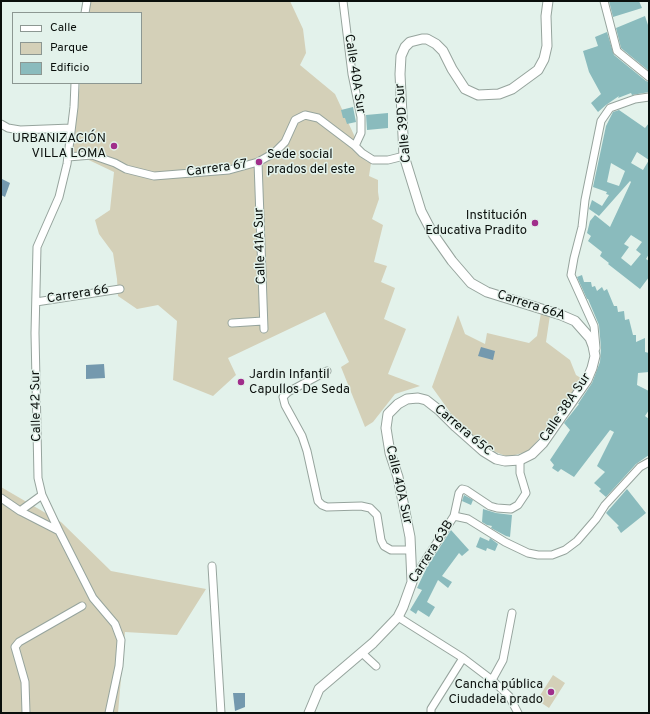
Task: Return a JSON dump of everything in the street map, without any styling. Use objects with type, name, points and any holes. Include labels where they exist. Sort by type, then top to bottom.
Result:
[{"type":"main road","name":"Calle 39D Sur","points":[[471,284],[452,261],[433,234],[420,211],[404,156],[400,74],[401,56],[405,47],[410,42],[427,39],[444,51],[465,89],[471,93],[482,96],[499,94],[512,88],[538,70],[544,59],[547,46],[546,16],[548,1]]},
{"type":"main road","name":"Carrera 66A","points":[[471,284],[487,292],[555,313],[575,322],[590,338],[595,356]]},
{"type":"main road","name":"Calle 38A Sur","points":[[520,460],[532,454],[543,443],[587,380],[595,356]]},
{"type":"main road","name":"Carrera 65C","points":[[407,399],[418,398],[426,400],[478,446],[496,459],[505,461],[520,460]]},
{"type":"main road","name":"Calle 40A Sur","points":[[407,399],[398,404],[388,414],[386,428],[390,453],[399,484],[410,537],[412,582]]},
{"type":"main road","name":"Carrera 63B","points":[[309,713],[319,689],[362,653],[398,617],[412,582]]},
{"type":"street","points":[[85,12],[87,1]]},
{"type":"street","name":"Calle 40A Sur","points":[[343,1],[352,74],[360,117],[361,133],[355,146]]},
{"type":"street","points":[[604,1],[617,52],[649,77]]},
{"type":"street","name":"Calle 42 Sur","points":[[75,84],[74,107],[68,157],[59,197],[37,247],[36,302],[38,478],[42,495],[93,598],[115,624],[121,640],[119,666],[109,713]]},
{"type":"street","name":"Calle 38A Sur","points":[[595,356],[596,349],[594,326],[571,275],[582,227],[585,200],[601,120],[610,108],[635,99],[649,97]]},
{"type":"street","name":"Carrera 67","points":[[68,157],[92,155],[115,163],[126,169],[154,176],[229,170],[258,162],[274,153],[285,142],[296,120],[305,115],[318,118],[362,153],[374,160],[388,160],[404,156]]},
{"type":"street","points":[[1,124],[8,128],[20,130],[71,128]]},
{"type":"street","name":"Calle 41A Sur","points":[[258,162],[264,329]]},
{"type":"street","name":"Carrera 66","points":[[36,302],[120,288]]},
{"type":"street","points":[[232,323],[263,321]]},
{"type":"street","points":[[327,371],[288,392],[283,398],[285,405],[302,436],[307,451],[318,501],[322,506],[328,507],[361,506],[370,508],[377,514],[381,540],[384,546],[391,550],[411,550]]},
{"type":"street","points":[[454,516],[459,493],[462,490],[466,490],[490,506],[497,508],[511,509],[518,505],[526,493],[520,473],[520,460]]},
{"type":"street","name":"Carrera 63B","points":[[412,582],[454,516],[468,519],[505,542],[528,553],[552,555],[565,550],[577,541],[596,519],[605,505],[640,467],[649,462]]},
{"type":"street","points":[[20,511],[42,495]]},
{"type":"street","points":[[1,498],[20,511],[59,531]]},
{"type":"street","points":[[212,566],[221,713]]},
{"type":"street","points":[[26,713],[25,682],[15,647],[19,642],[82,606]]},
{"type":"street","points":[[492,680],[503,660],[512,613]]},
{"type":"street","points":[[398,617],[463,658],[492,680],[510,696],[518,713]]},
{"type":"street","points":[[362,653],[376,666]]},
{"type":"street","points":[[430,713],[463,658]]},
{"type":"green space","points":[[90,1],[290,1],[303,29],[306,53],[300,65],[335,94],[366,161],[371,163],[369,176],[378,180],[379,199],[372,219],[383,225],[374,262],[387,266],[381,282],[395,288],[384,319],[406,329],[388,374],[420,386],[395,394],[373,422],[365,427],[341,367],[349,362],[325,312],[228,358],[236,375],[213,396],[173,380],[177,321],[158,305],[137,309],[118,296],[113,253],[99,234],[95,220],[110,210],[114,172],[72,152],[80,84],[142,84],[142,12],[89,12]]},
{"type":"green space","points":[[541,313],[550,315],[546,342],[570,360],[576,375],[584,380],[529,451],[508,457],[483,447],[457,422],[432,387],[458,315],[465,334],[485,344],[487,333],[529,343],[537,336]]},
{"type":"green space","points":[[1,487],[61,522],[111,571],[206,589],[177,635],[125,632],[118,713],[1,713]]},
{"type":"green space","name":"Cancha pública Ciudadela prado","points":[[553,675],[565,683],[549,708],[537,700]]},
{"type":"water","points":[[2,179],[10,183],[5,197],[1,195]]},
{"type":"water","points":[[481,347],[495,351],[493,360],[478,356]]},
{"type":"water","points":[[104,364],[105,378],[86,379],[86,365]]},
{"type":"water","points":[[233,693],[245,693],[245,707],[235,711]]},
{"type":"building","points":[[609,1],[639,1],[642,8],[613,17]]},
{"type":"building","points":[[645,16],[649,28],[649,71],[621,48],[616,28]]},
{"type":"building","points":[[607,32],[614,55],[649,82],[649,92],[632,95],[631,93],[618,98],[619,96],[598,112],[591,103],[601,94],[589,72],[583,51],[598,46],[595,37]]},
{"type":"building","points":[[353,107],[356,122],[347,124],[345,118],[343,118],[341,110]]},
{"type":"building","points":[[619,110],[645,128],[649,123],[649,160],[649,254],[646,259],[649,261],[649,277],[640,289],[608,264],[609,263],[600,256],[602,252],[588,241],[591,236],[587,233],[590,221],[595,215],[610,227],[631,182],[630,181],[599,216],[589,209],[592,200],[602,206],[609,195],[606,194],[607,192],[593,187],[606,126],[613,112]],"holes":[[[637,152],[649,160],[643,170],[631,163]],[[611,163],[625,171],[619,186],[607,182]],[[631,235],[642,242],[636,250],[641,254],[631,266],[621,258],[629,247],[624,244]]]},
{"type":"building","points":[[388,113],[388,128],[367,130],[366,115]]},
{"type":"building","points":[[582,275],[584,282],[591,282],[592,287],[595,286],[597,291],[602,287],[604,291],[607,289],[614,306],[617,306],[618,312],[624,311],[625,320],[629,319],[633,335],[636,335],[636,342],[645,338],[645,352],[649,353],[649,372],[638,373],[637,385],[649,391],[649,410],[645,416],[649,419],[649,455],[636,464],[606,497],[599,491],[601,489],[594,483],[605,472],[597,466],[614,432],[610,430],[574,477],[561,469],[558,472],[552,468],[554,465],[550,460],[570,430],[564,423],[579,404],[592,383],[600,362],[601,348],[599,325],[577,277]]},
{"type":"building","points":[[627,489],[646,513],[621,533],[617,527],[619,526],[606,513]]},
{"type":"building","points":[[464,495],[473,500],[471,505],[462,501]]},
{"type":"building","points":[[483,509],[496,513],[512,515],[510,537],[482,522]]},
{"type":"building","points":[[451,530],[469,550],[462,556],[459,553],[442,576],[452,582],[448,588],[438,580],[427,602],[435,607],[429,617],[418,610],[416,614],[410,610],[422,590],[417,588],[427,567]]},
{"type":"building","points":[[480,537],[489,541],[490,538],[498,544],[495,551],[487,548],[486,551],[476,547]]},
{"type":"place","name":"URBANIZACIÓN VILLA LOMA","points":[[114,146]]},
{"type":"place","name":"Sede social prados del este","points":[[259,162]]},
{"type":"place","name":"Institución Educativa Pradito","points":[[535,223]]},
{"type":"place","name":"Jardin Infantil Capullos De Seda","points":[[241,382]]},
{"type":"place","name":"Cancha pública Ciudadela prado","points":[[551,692]]}]
